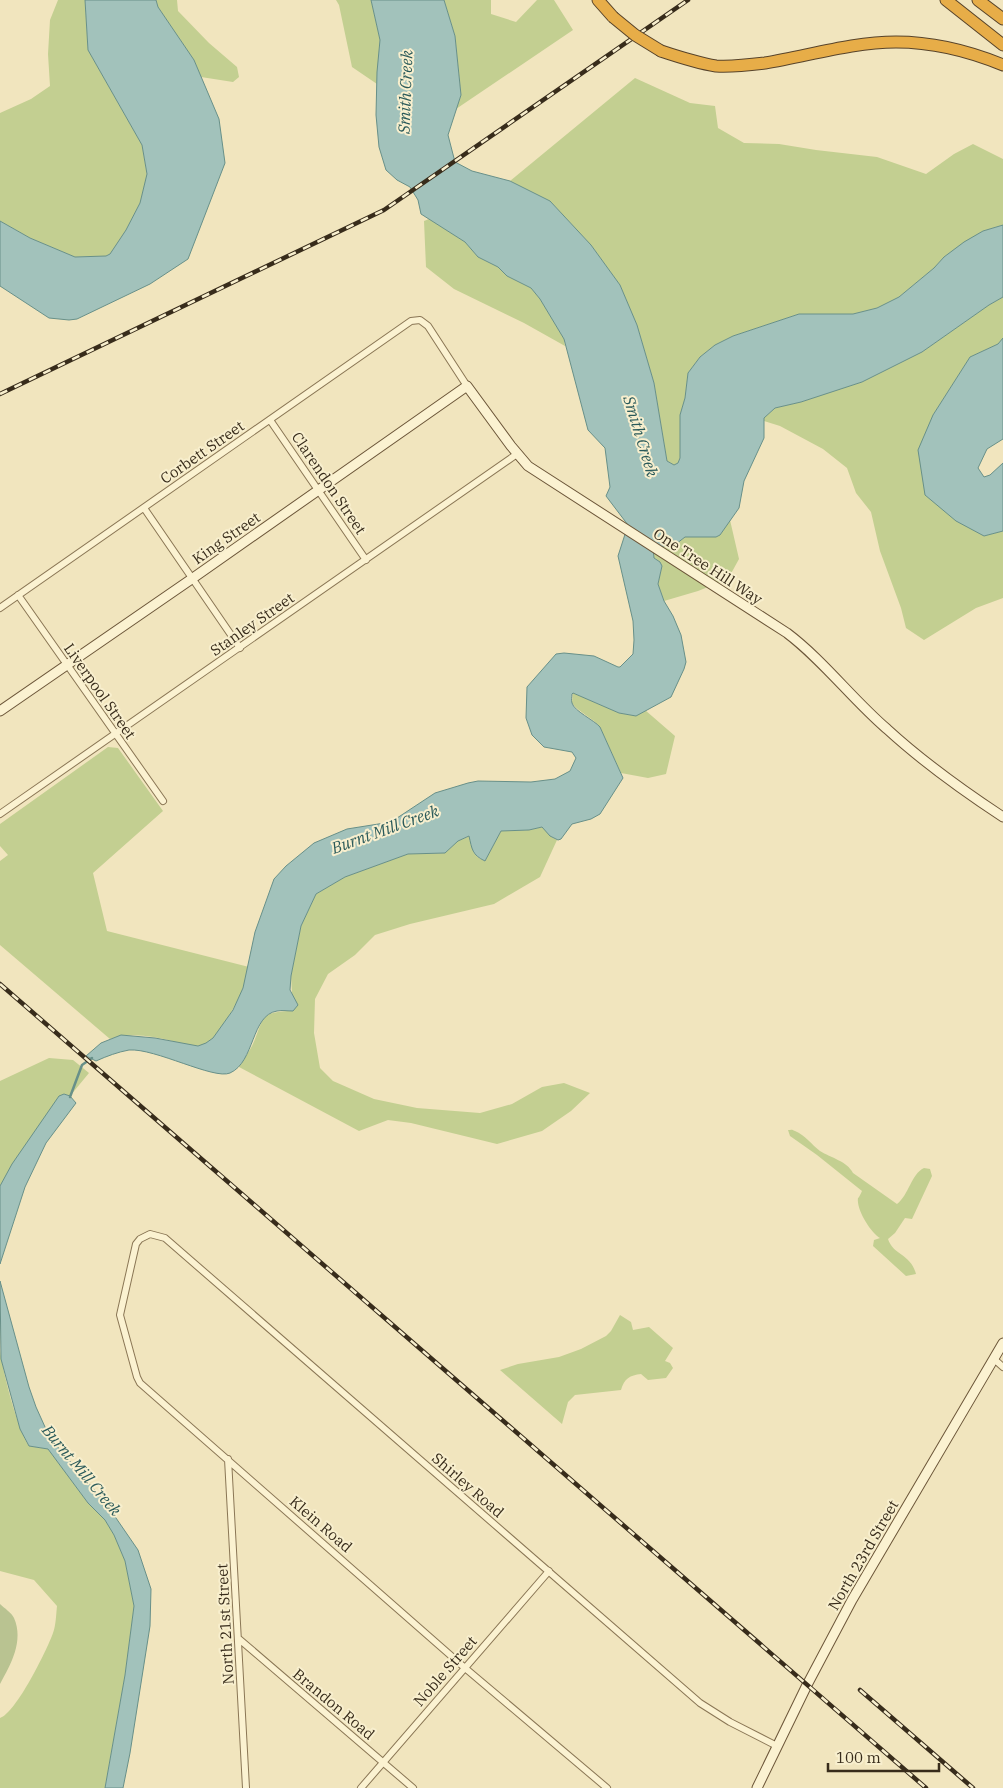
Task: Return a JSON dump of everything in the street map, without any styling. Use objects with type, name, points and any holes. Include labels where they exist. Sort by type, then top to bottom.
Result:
[{"type":"highway","points":[[598,0],[613,17],[635,35],[661,51],[688,60],[717,66],[744,66],[859,46],[895,42],[926,44],[956,49],[1003,65]]},
{"type":"highway","points":[[946,0],[1003,45]]},
{"type":"highway","points":[[978,0],[1003,19]]},
{"type":"street","name":"One Tree Hill Way","points":[[420,320],[428,326],[517,454],[538,472],[787,633],[801,644],[900,741],[959,788],[1003,817]]},
{"type":"street","name":"Corbett Street","points":[[0,608],[411,321],[420,320]]},
{"type":"street","name":"King Street","points":[[0,711],[468,386]]},
{"type":"street","name":"Clarendon Street","points":[[270,420],[366,560]]},
{"type":"street","name":"Stanley Street","points":[[0,814],[517,454]]},
{"type":"street","points":[[144,508],[240,648]]},
{"type":"street","name":"Liverpool Street","points":[[18,596],[163,801]]},
{"type":"street","name":"Klein Road","points":[[150,1234],[140,1239],[136,1244],[120,1315],[140,1383],[465,1668],[607,1788]]},
{"type":"street","name":"Shirley Road","points":[[150,1234],[165,1238],[700,1703],[730,1722],[777,1746]]},
{"type":"street","name":"North 23rd Street","points":[[757,1788],[807,1685],[860,1586],[1003,1343]]},
{"type":"street","points":[[994,1359],[1003,1367]]},
{"type":"street","name":"North 21st Street","points":[[228,1459],[246,1788]]},
{"type":"street","name":"Noble Street","points":[[361,1788],[549,1572]]},
{"type":"street","name":"Brandon Road","points":[[239,1639],[413,1788]]},
{"type":"green space","points":[[58,0],[85,0],[88,50],[142,145],[147,175],[140,203],[126,230],[110,254],[106,256],[75,257],[30,238],[0,221],[0,113],[31,99],[50,86],[48,54],[50,20]]},
{"type":"green space","points":[[156,0],[177,0],[178,11],[209,43],[237,67],[239,77],[233,82],[201,77],[194,60],[158,7]]},
{"type":"green space","points":[[336,0],[371,0],[380,40],[377,84],[352,67],[339,5]]},
{"type":"green space","points":[[444,0],[491,0],[491,14],[516,22],[537,0],[554,0],[573,30],[456,109],[461,95],[455,36]]},
{"type":"green space","points":[[635,78],[690,103],[715,106],[718,128],[744,143],[779,144],[877,157],[926,174],[954,154],[973,144],[1003,159],[1003,225],[983,231],[944,257],[934,268],[899,297],[877,308],[853,314],[799,314],[733,336],[715,345],[700,357],[688,373],[685,398],[680,415],[680,458],[678,463],[674,465],[667,461],[654,383],[637,325],[620,285],[591,245],[550,201],[510,181]]},
{"type":"green space","points":[[429,219],[465,242],[478,257],[498,267],[507,276],[531,288],[540,299],[564,339],[565,346],[524,323],[454,289],[426,267],[424,221]]},
{"type":"green space","points":[[1003,297],[1003,338],[998,344],[970,357],[933,415],[984,536],[1003,531],[1003,598],[976,608],[924,640],[906,628],[901,608],[880,551],[871,512],[856,493],[847,468],[823,449],[780,426],[764,421],[764,418],[775,408],[801,402],[862,382],[922,352]]},
{"type":"green space","points":[[730,520],[739,559],[728,579],[698,591],[664,601],[658,584],[662,566],[654,558],[653,548],[676,544],[685,537],[716,537],[720,535]]},
{"type":"green space","points":[[573,693],[619,713],[636,716],[645,710],[675,736],[666,774],[648,778],[621,773],[600,727],[572,703]]},
{"type":"green space","points":[[108,747],[118,748],[163,811],[93,873],[107,931],[249,967],[243,988],[230,1014],[213,1038],[202,1045],[191,1046],[141,1036],[125,1036],[110,1039],[0,945],[0,861],[8,855],[0,846],[0,824]]},
{"type":"green space","points":[[543,827],[550,836],[557,840],[540,877],[494,904],[410,924],[375,935],[355,955],[328,974],[315,999],[314,1033],[320,1068],[333,1081],[374,1099],[417,1108],[480,1113],[512,1104],[542,1087],[564,1083],[590,1093],[571,1111],[542,1131],[497,1144],[411,1123],[388,1120],[359,1131],[239,1067],[252,1046],[264,1019],[274,1013],[293,1011],[291,976],[301,926],[316,894],[345,877],[408,854],[445,853],[458,841],[470,836],[473,851],[477,857],[485,861],[501,831],[529,830]]},
{"type":"green space","points":[[49,1058],[73,1060],[89,1073],[70,1096],[64,1094],[0,1186],[0,1081]]},
{"type":"green space","points":[[788,1130],[799,1133],[820,1151],[847,1165],[853,1173],[897,1204],[916,1175],[924,1168],[930,1169],[932,1176],[912,1219],[905,1218],[895,1233],[888,1239],[890,1244],[914,1267],[916,1274],[906,1276],[873,1246],[874,1240],[880,1238],[869,1226],[859,1208],[858,1198],[862,1191],[790,1136]]},
{"type":"green space","points":[[620,1315],[631,1322],[633,1330],[649,1327],[673,1348],[665,1361],[670,1363],[673,1368],[666,1378],[648,1380],[641,1374],[626,1380],[621,1390],[575,1395],[568,1402],[562,1424],[500,1370],[518,1364],[559,1357],[581,1349],[606,1336]]},
{"type":"green space","points":[[0,1350],[11,1400],[24,1438],[29,1446],[48,1449],[88,1503],[105,1520],[114,1535],[125,1561],[134,1606],[125,1675],[105,1788],[0,1788],[0,1718],[7,1714],[14,1705],[38,1666],[54,1630],[57,1606],[34,1580],[0,1571]]},
{"type":"green space","points":[[0,1604],[13,1616],[18,1635],[15,1652],[0,1684]]},
{"type":"water","points":[[85,0],[156,0],[158,7],[194,60],[219,119],[225,163],[188,259],[150,284],[77,319],[69,320],[49,318],[0,286],[0,221],[30,238],[75,257],[106,256],[110,254],[126,230],[140,203],[147,174],[142,145],[88,50]]},
{"type":"water","name":"Smith Creek","points":[[371,0],[444,0],[455,36],[461,95],[448,135],[455,162],[472,171],[510,181],[550,201],[591,245],[620,285],[637,325],[654,383],[667,461],[674,465],[678,463],[680,458],[680,415],[685,398],[688,373],[700,357],[715,345],[733,336],[799,314],[853,314],[877,308],[899,297],[964,242],[983,231],[1003,225],[1003,297],[922,352],[862,382],[801,402],[775,408],[764,418],[764,438],[744,481],[739,508],[720,535],[716,537],[685,537],[676,544],[653,548],[654,558],[662,566],[658,584],[664,601],[681,635],[686,662],[671,697],[636,716],[619,713],[572,694],[574,706],[600,727],[623,778],[600,814],[591,819],[572,824],[561,839],[558,840],[550,836],[542,827],[529,830],[501,831],[485,861],[473,851],[469,836],[458,841],[445,853],[408,854],[345,877],[316,894],[301,926],[291,976],[290,990],[298,1005],[293,1011],[279,1011],[269,1014],[262,1021],[244,1059],[230,1073],[211,1072],[154,1054],[129,1050],[112,1054],[96,1061],[86,1056],[101,1043],[121,1035],[155,1038],[198,1046],[213,1038],[233,1010],[243,988],[255,932],[274,879],[286,866],[314,843],[347,829],[391,822],[435,793],[468,783],[478,781],[531,782],[555,779],[570,771],[576,758],[572,752],[544,747],[532,735],[526,718],[527,687],[556,654],[594,656],[620,667],[633,654],[633,621],[618,556],[628,525],[606,496],[610,487],[605,448],[588,430],[564,339],[540,299],[531,288],[507,276],[498,267],[478,257],[465,242],[421,214],[418,200],[410,187],[397,180],[386,170],[379,147],[376,115],[380,40]]},
{"type":"water","points":[[1003,338],[1003,439],[987,449],[978,468],[984,477],[990,475],[1003,463],[1003,531],[984,536],[956,521],[925,495],[918,450],[933,415],[970,357],[998,344]]},
{"type":"water","points":[[64,1094],[70,1096],[76,1103],[46,1143],[25,1187],[0,1264],[0,1186],[12,1164],[59,1096]]},
{"type":"water","points":[[0,1281],[29,1387],[50,1438],[105,1502],[138,1550],[151,1589],[150,1626],[123,1788],[105,1788],[125,1675],[134,1606],[125,1561],[114,1535],[105,1520],[88,1503],[48,1449],[29,1446],[20,1429],[1,1359]]},
{"type":"waterway","name":"Burnt Mill Creek","points":[[70,1097],[82,1065],[92,1058]]},
{"type":"railway","points":[[0,394],[384,210],[688,0]]},
{"type":"railway","points":[[0,984],[926,1788]]},
{"type":"railway","points":[[860,1690],[973,1788]]}]
